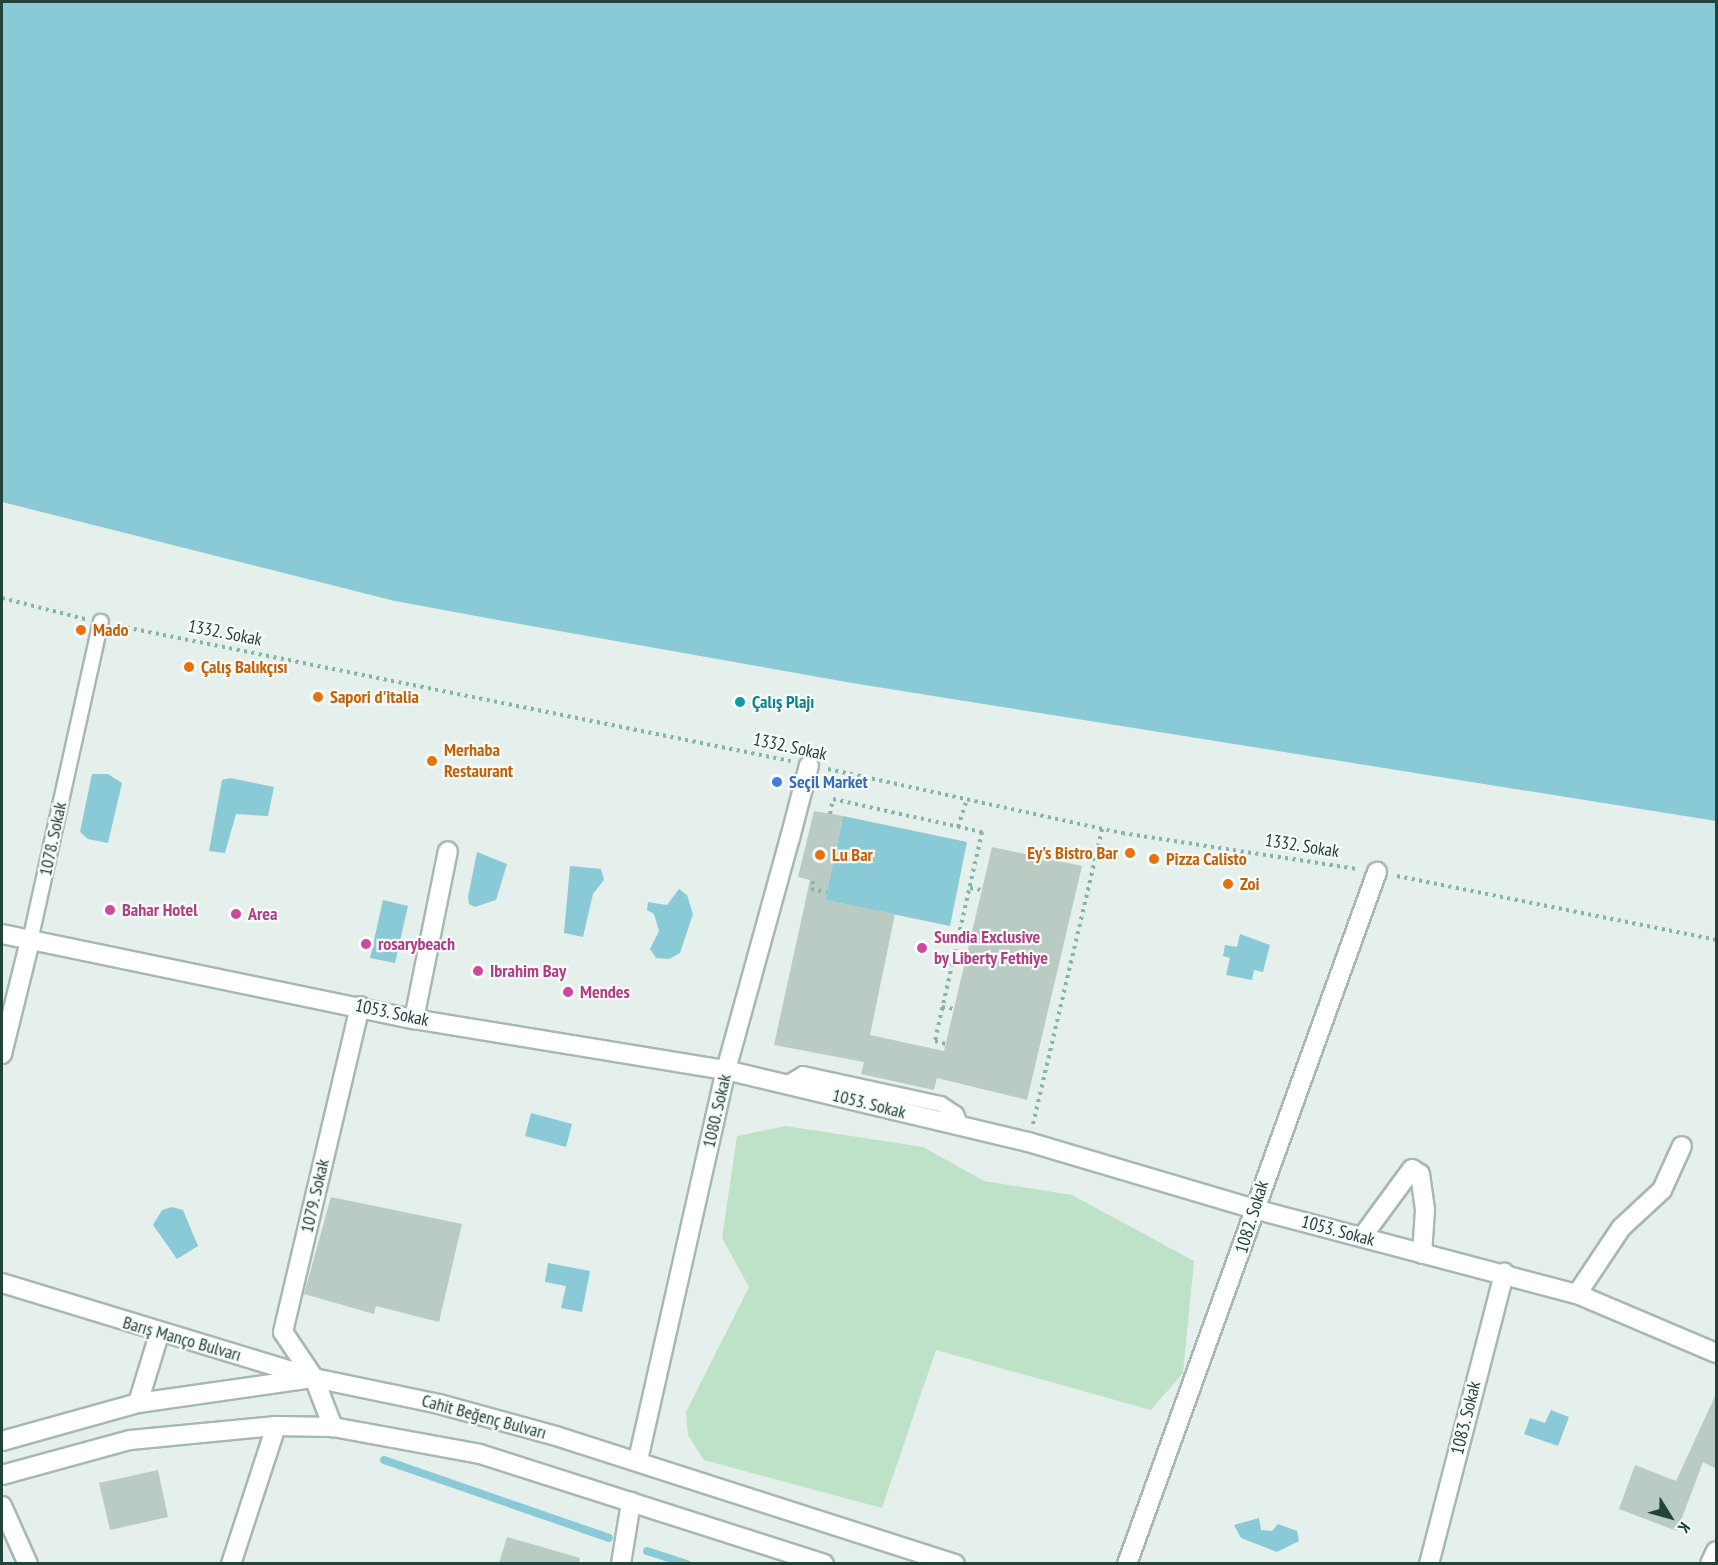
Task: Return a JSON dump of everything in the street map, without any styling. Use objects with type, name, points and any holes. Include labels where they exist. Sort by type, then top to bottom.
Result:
[{"type":"street","name":"1080. Sokak","points":[[638,1460],[726,1070],[809,765]]},
{"type":"street","points":[[414,1019],[448,851]]},
{"type":"street","name":"1082. Sokak","points":[[1127,1563],[1257,1210],[1260,1188],[1377,872]]},
{"type":"street","name":"1053. Sokak","points":[[2,934],[360,1006],[414,1019],[726,1070],[1028,1142],[1257,1210],[1577,1294],[1716,1353]]},
{"type":"street","name":"1078. Sokak","points":[[2,1054],[30,941]]},
{"type":"street","name":"1079. Sokak","points":[[314,1378],[283,1332],[360,1006]]},
{"type":"street","points":[[1577,1294],[1621,1228],[1662,1190],[1682,1146]]},
{"type":"street","points":[[1362,1237],[1412,1169],[1420,1174],[1425,1210],[1422,1254]]},
{"type":"street","name":"1083. Sokak","points":[[1429,1563],[1504,1273]]},
{"type":"street","name":"Barış Manço Bulvarı","points":[[2,1283],[314,1378]]},
{"type":"street","points":[[138,1403],[160,1332]]},
{"type":"street","points":[[314,1378],[333,1427]]},
{"type":"street","name":"Cahit Beğenç Bulvarı","points":[[2,1441],[138,1403],[314,1378],[439,1404],[638,1460],[955,1563]]},
{"type":"street","points":[[231,1563],[276,1426]]},
{"type":"street","name":"Cahit Beğenç Bulvarı","points":[[2,1475],[130,1440],[276,1426],[333,1427],[480,1454],[824,1563]]},
{"type":"street","points":[[621,1563],[631,1502]]},
{"type":"street","points":[[2,1506],[28,1563]]},
{"type":"street","points":[[1710,1563],[1716,1551]]},
{"type":"lane","name":"1078. Sokak","points":[[30,941],[101,622]]},
{"type":"path","name":"1332. Sokak","points":[[2,598],[101,622],[809,765],[1102,829],[1377,872],[1716,940]]},
{"type":"path","points":[[830,814],[833,799],[982,832],[935,1041],[946,1044]]},
{"type":"path","points":[[958,826],[967,799]]},
{"type":"path","points":[[1028,1142],[1102,829]]},
{"type":"path","points":[[813,881],[811,889],[827,892]]},
{"type":"path","points":[[970,888],[982,890]]},
{"type":"path","points":[[942,1007],[954,1009]]},
{"type":"green space","points":[[786,1126],[923,1147],[984,1181],[1072,1195],[1194,1261],[1183,1373],[1151,1410],[936,1350],[882,1508],[704,1460],[688,1435],[686,1412],[749,1287],[722,1238],[737,1136]]},
{"type":"water","points":[[2,2],[1716,2],[1716,821],[852,683],[395,601],[2,502]]},
{"type":"water","points":[[92,774],[108,774],[122,783],[108,843],[88,839],[80,832]]},
{"type":"water","points":[[230,778],[274,787],[268,816],[236,814],[225,853],[209,851],[222,780]]},
{"type":"water","points":[[843,816],[967,842],[950,926],[825,900]]},
{"type":"water","points":[[477,852],[507,864],[496,900],[475,907],[469,904],[468,897]]},
{"type":"water","points":[[570,866],[601,869],[604,880],[593,894],[583,937],[564,933]]},
{"type":"water","points":[[679,889],[687,895],[693,914],[680,953],[669,959],[656,958],[650,949],[659,931],[654,914],[647,910],[648,902],[667,905]]},
{"type":"water","points":[[383,900],[408,906],[395,963],[370,958]]},
{"type":"water","points":[[1240,934],[1270,945],[1263,972],[1254,970],[1252,980],[1226,975],[1230,958],[1223,956],[1225,945],[1237,947]]},
{"type":"water","points":[[531,1113],[572,1124],[566,1147],[525,1136]]},
{"type":"water","points":[[172,1207],[183,1210],[198,1246],[177,1259],[153,1225],[162,1210]]},
{"type":"water","points":[[548,1263],[590,1271],[582,1312],[561,1308],[566,1286],[545,1282]]},
{"type":"water","points":[[1551,1410],[1569,1417],[1558,1446],[1524,1434],[1530,1418],[1545,1423]]},
{"type":"water","points":[[1259,1518],[1261,1530],[1272,1531],[1278,1524],[1297,1531],[1299,1541],[1277,1552],[1241,1538],[1234,1525]]},
{"type":"building","points":[[814,811],[843,816],[825,900],[895,914],[870,1035],[944,1051],[992,847],[1082,866],[1027,1100],[937,1078],[934,1090],[861,1074],[864,1062],[774,1045],[810,880],[798,877]]},
{"type":"building","points":[[331,1197],[462,1224],[439,1322],[376,1306],[374,1314],[304,1294]]},
{"type":"building","points":[[1716,1394],[1716,1469],[1703,1462],[1677,1531],[1619,1509],[1635,1465],[1676,1481]]},
{"type":"building","points":[[158,1470],[168,1517],[110,1530],[99,1483]]},
{"type":"building","points":[[507,1537],[580,1558],[579,1563],[499,1563]]},
{"type":"waterway","points":[[384,1460],[609,1538]]},
{"type":"waterway","points":[[647,1551],[687,1564]]},
{"type":"place","name":"Mado","points":[[81,630]]},
{"type":"place","name":"Çalış Balıkçısı","points":[[189,667]]},
{"type":"place","name":"Sapori d'italia","points":[[318,697]]},
{"type":"place","name":"Çalış Plajı","points":[[740,702]]},
{"type":"place","name":"Merhaba Restaurant","points":[[432,761]]},
{"type":"place","name":"Seçil Market","points":[[777,782]]},
{"type":"place","name":"Ey's Bistro Bar","points":[[1130,853]]},
{"type":"place","name":"Lu Bar","points":[[820,855]]},
{"type":"place","name":"Pizza Calisto","points":[[1154,859]]},
{"type":"place","name":"Zoi","points":[[1228,884]]},
{"type":"place","name":"Bahar Hotel","points":[[110,910]]},
{"type":"place","name":"Area","points":[[236,914]]},
{"type":"place","name":"rosarybeach","points":[[366,944]]},
{"type":"place","name":"Sundia Exclusive by Liberty Fethiye","points":[[922,948]]},
{"type":"place","name":"Ibrahim Bay","points":[[478,971]]},
{"type":"place","name":"Mendes","points":[[568,992]]}]
